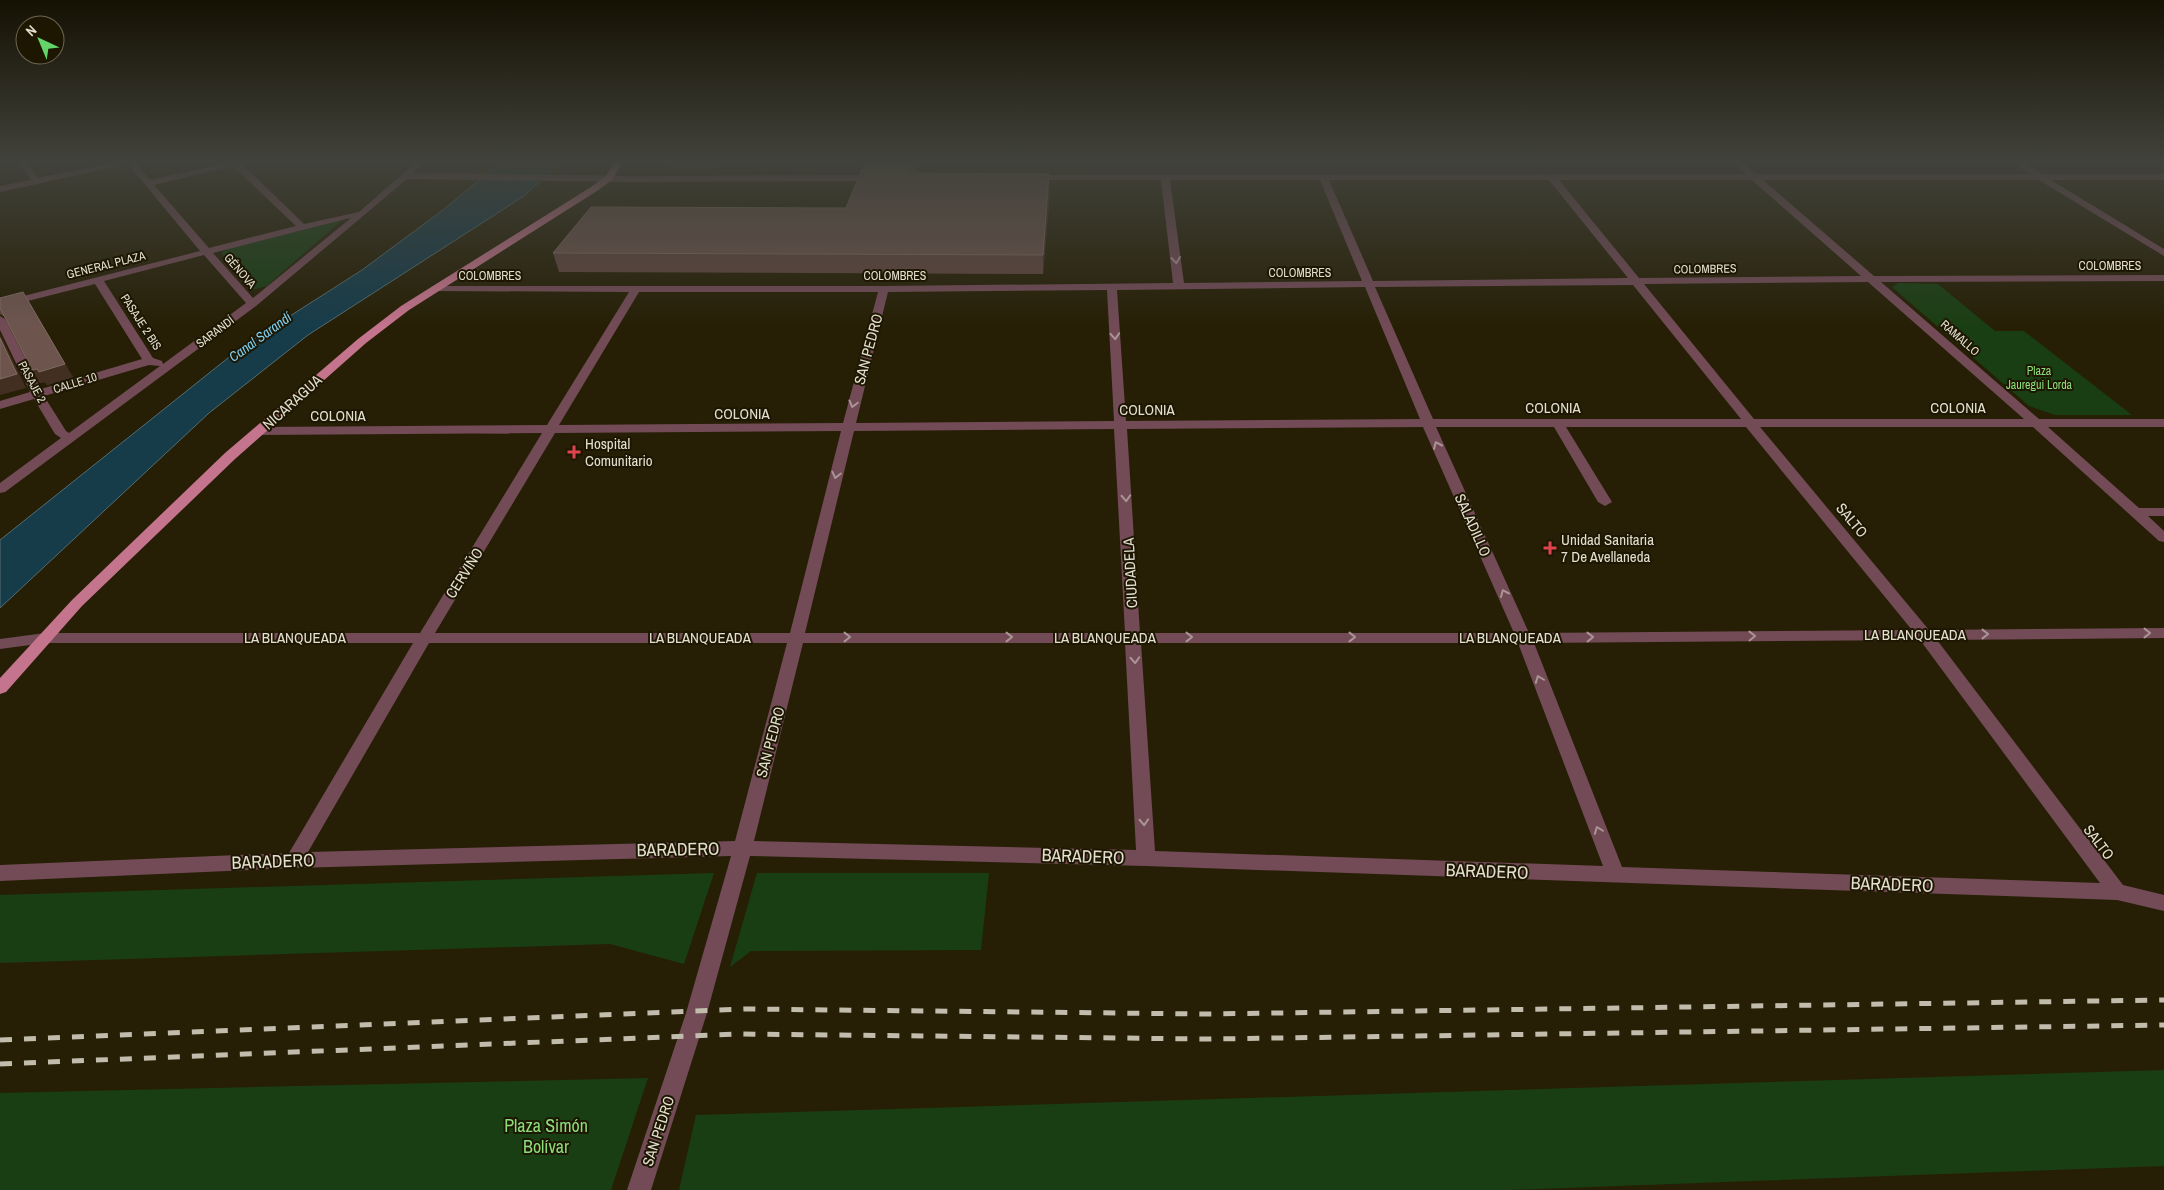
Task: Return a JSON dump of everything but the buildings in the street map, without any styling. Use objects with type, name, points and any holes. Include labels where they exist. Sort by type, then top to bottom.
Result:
[{"type":"main road","name":"NICARAGUA","points":[[0,688],[77,603],[259,431],[381,325],[548,218]]},
{"type":"street","name":"GÉNOVA","points":[[178,218],[252,304]]},
{"type":"street","points":[[293,218],[303,228]]},
{"type":"street","name":"GENERAL PLAZA","points":[[0,305],[341,218]]},
{"type":"street","name":"SARANDÍ","points":[[0,489],[252,304],[359,218]]},
{"type":"street","points":[[1170,218],[1179,286]]},
{"type":"street","name":"SALADILLO","points":[[1340,218],[1428,423],[1524,638],[1616,876]]},
{"type":"street","name":"SALTO","points":[[1585,218],[1750,423],[1924,634],[2117,892]]},
{"type":"street","name":"RAMALLO","points":[[1801,218],[2164,538]]},
{"type":"street","points":[[2107,218],[2164,253]]},
{"type":"street","name":"COLOMBRES","points":[[436,288],[884,289],[1637,283],[1872,279],[2164,278]]},
{"type":"street","name":"PASAJE 2 BIS","points":[[98,280],[149,361],[169,366]]},
{"type":"street","name":"CIUDADELA","points":[[1112,287],[1146,858]]},
{"type":"street","name":"CERVIÑO","points":[[294,860],[425,637],[552,430],[636,288]]},
{"type":"street","name":"SAN PEDRO","points":[[639,1190],[714,955],[798,637],[847,428],[884,289]]},
{"type":"street","name":"PASAJE 2","points":[[0,319],[37,394],[61,434],[72,438]]},
{"type":"street","name":"CALLE 10","points":[[0,405],[149,361]]},
{"type":"street","name":"COLONIA","points":[[259,431],[1428,423],[2164,423]]},
{"type":"street","points":[[1558,423],[1605,502]]},
{"type":"street","points":[[2135,512],[2164,512]]},
{"type":"street","name":"LA BLANQUEADA","points":[[0,644],[46,638],[1524,638],[2164,633]]},
{"type":"street","name":"BARADERO","points":[[0,873],[294,860],[743,848],[1146,858],[1616,876],[2117,892],[2164,903]]},
{"type":"green space","points":[[342,220],[267,286],[252,290],[221,253],[227,249]]},
{"type":"green space","name":"Plaza Jauregui Lorda","points":[[1898,283],[1938,284],[1995,331],[2024,331],[2132,415],[2055,415],[2029,406],[1892,287]]},
{"type":"green space","points":[[714,873],[684,964],[610,944],[0,963],[0,895]]},
{"type":"green space","points":[[757,873],[989,873],[981,950],[751,951],[730,967]]},
{"type":"green space","points":[[2164,1070],[2164,1166],[1508,1190],[679,1190],[696,1115]]},
{"type":"green space","name":"Plaza Simón Bolívar","points":[[648,1078],[611,1190],[0,1190],[0,1093]]},
{"type":"water","name":"Canal Sarandí","points":[[433,218],[491,218],[308,335],[209,413],[0,608],[0,540],[243,346],[362,270]]},
{"type":"railway","points":[[0,1040],[745,1009],[1208,1014],[2164,1000]]},
{"type":"railway","points":[[0,1064],[740,1034],[1210,1039],[2164,1025]]},
{"type":"place","name":"Hospital Comunitario","points":[[574,452]]},
{"type":"place","name":"Unidad Sanitaria 7 De Avellaneda","points":[[1550,548]]}]
